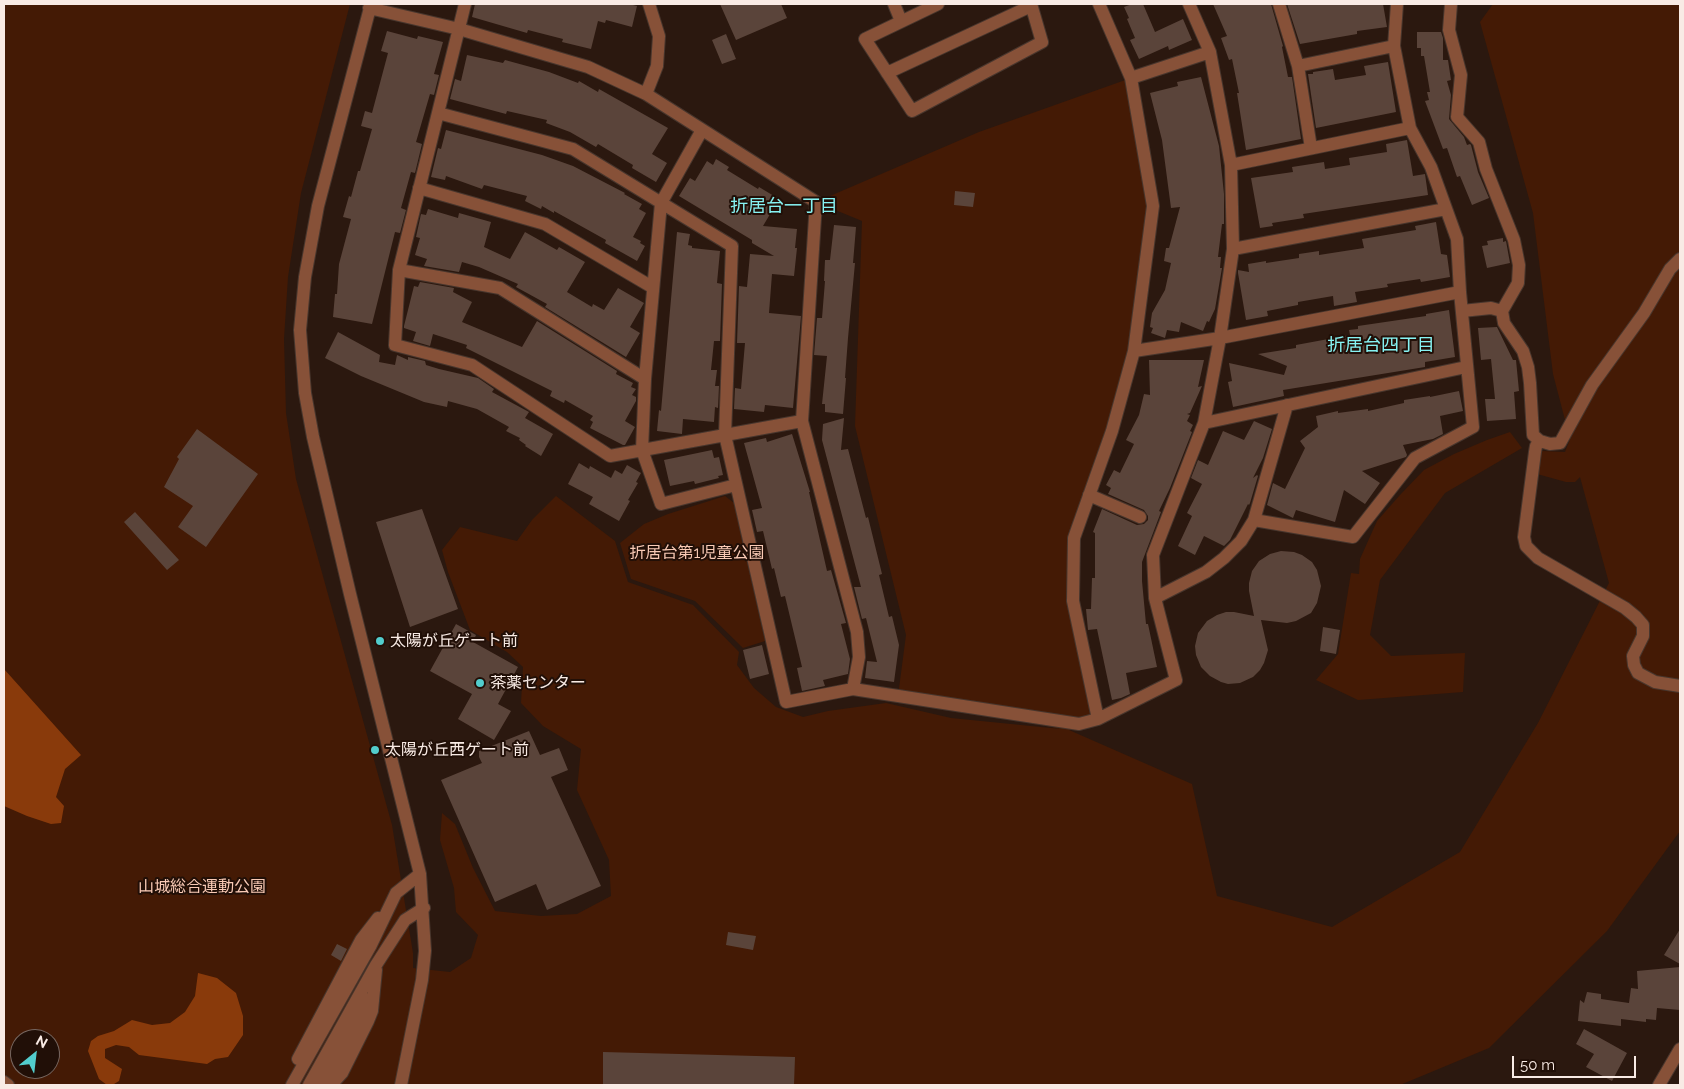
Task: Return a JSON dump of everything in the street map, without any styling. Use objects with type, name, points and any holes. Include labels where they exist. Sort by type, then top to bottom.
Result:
[{"type":"street","points":[[465,4],[399,270],[395,345],[472,364],[610,456],[802,421]]},
{"type":"street","points":[[646,94],[658,66],[659,36],[649,4]]},
{"type":"street","points":[[894,4],[902,21]]},
{"type":"street","points":[[887,73],[1031,5],[1042,42],[912,111],[887,73],[865,39],[938,4]]},
{"type":"street","points":[[1098,719],[1073,600],[1074,538],[1112,432],[1134,351],[1152,206],[1131,78],[1099,4]]},
{"type":"street","points":[[438,112],[574,149],[732,246],[725,435],[786,702],[853,689],[1078,724],[1098,719],[1176,680],[1155,598],[1153,556],[1160,524],[1204,422],[1220,338],[1233,249],[1231,165],[1210,52],[1189,4]]},
{"type":"street","points":[[1279,4],[1298,66],[1311,148]]},
{"type":"street","points":[[1254,520],[1353,537],[1415,458],[1473,426],[1466,367],[1457,239],[1431,167],[1410,128],[1394,46],[1397,4]]},
{"type":"street","points":[[1451,4],[1449,30],[1461,74],[1457,117],[1479,142],[1486,169],[1514,240],[1519,265],[1518,283],[1502,311],[1504,323],[1522,351],[1528,367],[1532,434],[1540,441],[1550,444],[1560,443],[1592,385],[1644,313],[1670,269],[1680,259]]},
{"type":"street","points":[[401,1085],[422,980],[425,951],[424,908],[420,874],[313,437],[305,393],[300,330],[305,277],[318,206],[370,6],[459,29],[588,67],[646,94],[816,202],[802,421],[857,632],[859,657],[853,689]]},
{"type":"street","points":[[1298,66],[1394,46]]},
{"type":"street","points":[[1131,78],[1210,52]]},
{"type":"street","points":[[1231,165],[1410,128]]},
{"type":"street","points":[[702,130],[661,202],[652,287],[642,450],[661,504],[736,485]]},
{"type":"street","points":[[419,188],[545,224],[652,287]]},
{"type":"street","points":[[1233,249],[1446,209]]},
{"type":"street","points":[[399,270],[500,288],[645,380]]},
{"type":"street","points":[[1134,351],[1220,338],[1460,292]]},
{"type":"street","points":[[1462,310],[1491,308],[1502,311]]},
{"type":"street","points":[[1204,422],[1466,367]]},
{"type":"street","points":[[1155,598],[1206,572],[1242,542],[1254,520],[1287,405]]},
{"type":"street","points":[[1540,441],[1536,446],[1528,500],[1524,537],[1526,546],[1538,558],[1636,616],[1643,625],[1643,636],[1634,656],[1634,665],[1638,673],[1655,682],[1680,686]]},
{"type":"street","points":[[1089,495],[1140,517]]},
{"type":"street","points":[[290,1085],[299,1056],[361,940],[396,893],[420,874]]},
{"type":"street","points":[[309,1085],[376,965],[405,920],[424,908]]},
{"type":"street","points":[[331,1085],[342,1073],[365,1030],[372,1011],[376,965]]},
{"type":"street","points":[[320,1085],[374,990]]},
{"type":"street","points":[[1659,1085],[1680,1048]]},
{"type":"street","points":[[4,1082],[8,1085]]},
{"type":"green space","name":"山城総合運動公園","points":[[4,4],[350,4],[301,193],[288,277],[284,339],[286,413],[296,479],[392,825],[413,953],[413,968],[450,972],[471,958],[478,935],[456,912],[454,888],[440,840],[442,813],[455,824],[473,868],[495,911],[541,916],[577,914],[611,896],[609,860],[577,790],[581,749],[543,726],[521,703],[523,667],[507,652],[470,630],[448,572],[442,550],[460,527],[517,541],[532,520],[556,496],[615,541],[628,582],[693,605],[739,652],[737,665],[754,688],[776,707],[803,717],[828,711],[886,703],[951,718],[1061,729],[898,696],[906,635],[855,426],[862,221],[816,202],[979,132],[1131,78],[1153,206],[1134,351],[1074,538],[1073,601],[1098,719],[1069,730],[1192,784],[1217,896],[1332,927],[1460,852],[1538,723],[1609,583],[1580,477],[1575,482],[1566,482],[1537,474],[1541,451],[1565,452],[1570,439],[1553,374],[1533,213],[1480,22],[1493,4],[1680,4],[1680,831],[1607,931],[1489,1048],[1400,1085],[4,1085]]},
{"type":"green space","points":[[1510,432],[1522,448],[1445,493],[1380,580],[1370,635],[1391,656],[1465,653],[1463,692],[1358,700],[1316,680],[1338,654],[1351,573],[1359,574],[1360,559],[1377,521],[1424,470],[1454,454]]},
{"type":"green space","name":"折居台第1児童公園","points":[[725,496],[734,503],[765,641],[743,648],[695,601],[631,579],[620,543],[644,524],[668,514]]},
{"type":"shaded area","points":[[4,669],[81,755],[65,769],[56,797],[64,806],[61,823],[51,824],[4,806]]},
{"type":"shaded area","points":[[198,973],[217,978],[236,993],[243,1016],[243,1035],[228,1057],[215,1059],[207,1064],[139,1055],[129,1047],[116,1045],[105,1049],[105,1058],[122,1069],[119,1081],[107,1085],[99,1079],[88,1051],[91,1041],[98,1036],[114,1031],[132,1020],[152,1025],[170,1023],[185,1012],[195,996]]},
{"type":"building","points":[[475,4],[629,4],[637,6],[632,27],[606,20],[605,23],[598,21],[591,49],[562,42],[563,39],[528,30],[527,33],[472,17]]},
{"type":"building","points":[[720,4],[781,4],[787,18],[736,40]]},
{"type":"building","points":[[1132,4],[1143,4],[1155,32],[1183,19],[1192,40],[1169,50],[1168,46],[1139,59],[1130,40],[1135,38],[1124,7]]},
{"type":"building","points":[[1213,4],[1271,4],[1283,46],[1288,77],[1292,77],[1301,139],[1246,150],[1237,93],[1239,93],[1232,59],[1229,60],[1221,38],[1227,36]]},
{"type":"building","points":[[1287,4],[1383,4],[1387,27],[1357,31],[1357,34],[1300,44]]},
{"type":"building","points":[[387,31],[417,39],[418,36],[443,42],[434,74],[439,75],[434,95],[430,94],[416,142],[422,144],[415,173],[411,172],[401,208],[406,210],[400,233],[395,232],[372,324],[333,317],[339,264],[351,219],[343,217],[358,171],[360,171],[372,129],[361,126],[365,111],[372,113],[388,53],[381,51]]},
{"type":"building","points":[[1417,32],[1441,32],[1443,38],[1443,60],[1448,60],[1451,80],[1447,81],[1451,95],[1449,119],[1464,137],[1467,145],[1471,145],[1478,172],[1489,198],[1472,205],[1460,176],[1457,177],[1447,148],[1443,149],[1425,101],[1429,100],[1427,92],[1430,92],[1424,56],[1421,56],[1421,48],[1417,48]]},
{"type":"building","points":[[726,34],[736,59],[722,64],[712,40]]},
{"type":"building","points":[[467,55],[503,63],[505,60],[549,72],[578,83],[579,81],[598,92],[599,89],[668,128],[652,154],[667,163],[656,182],[632,168],[633,165],[598,144],[596,147],[570,132],[546,123],[547,120],[507,111],[506,114],[450,99],[455,79],[461,81]]},
{"type":"building","points":[[1388,62],[1396,112],[1316,128],[1308,74],[1333,69],[1335,80],[1366,75],[1364,66]]},
{"type":"building","points":[[1201,77],[1219,146],[1224,194],[1224,224],[1222,224],[1218,257],[1221,257],[1220,268],[1222,268],[1215,309],[1203,331],[1181,322],[1179,332],[1167,330],[1165,338],[1151,333],[1153,328],[1150,327],[1152,313],[1165,290],[1171,263],[1164,261],[1166,248],[1169,248],[1180,207],[1171,208],[1162,140],[1150,93],[1178,86],[1177,82]]},
{"type":"building","points":[[446,130],[542,155],[573,166],[642,204],[639,209],[646,213],[633,237],[641,241],[640,243],[645,246],[637,261],[605,243],[606,240],[554,211],[554,213],[542,206],[541,209],[525,201],[527,196],[484,185],[482,189],[446,176],[445,180],[431,177],[438,148],[441,149]]},
{"type":"building","points":[[1407,140],[1413,176],[1425,174],[1428,195],[1303,214],[1304,218],[1272,223],[1273,226],[1260,228],[1251,178],[1293,172],[1292,167],[1324,162],[1325,169],[1350,165],[1349,158],[1387,152],[1386,144]]},
{"type":"building","points":[[716,159],[729,167],[727,170],[779,199],[763,226],[797,229],[794,276],[772,274],[769,313],[801,316],[793,408],[765,405],[764,412],[734,409],[735,388],[741,389],[745,343],[737,343],[739,286],[747,287],[750,254],[774,256],[752,243],[752,240],[679,196],[690,178],[695,181],[707,161],[713,165]]},
{"type":"building","points":[[955,191],[975,193],[973,207],[954,205]]},
{"type":"building","points":[[428,209],[458,218],[459,213],[491,222],[484,247],[510,259],[525,232],[557,250],[559,247],[585,262],[567,292],[592,307],[593,304],[604,310],[618,288],[644,303],[630,327],[640,333],[626,357],[545,307],[547,304],[516,287],[518,284],[479,267],[462,262],[459,272],[424,266],[427,259],[415,255],[420,238],[416,237],[421,214],[426,215]]},
{"type":"building","points":[[1436,222],[1441,254],[1447,255],[1450,277],[1421,282],[1420,279],[1387,284],[1388,287],[1355,292],[1357,302],[1334,306],[1333,296],[1298,302],[1298,305],[1267,311],[1268,316],[1246,320],[1238,270],[1249,272],[1248,264],[1299,258],[1299,254],[1319,251],[1319,255],[1364,248],[1362,239],[1416,230],[1415,226]]},
{"type":"building","points":[[834,225],[856,227],[843,414],[825,412],[825,404],[822,404],[827,356],[814,355],[817,318],[822,318],[825,260],[830,260]]},
{"type":"building","points":[[677,232],[690,234],[688,245],[692,246],[692,248],[720,251],[717,283],[722,284],[720,341],[714,341],[711,370],[717,370],[715,386],[719,386],[718,408],[715,407],[714,422],[683,419],[682,434],[657,431],[659,410],[661,411]]},
{"type":"building","points":[[1503,238],[1503,242],[1506,241],[1510,263],[1487,268],[1482,246],[1488,245],[1487,241]]},
{"type":"building","points":[[420,282],[454,288],[453,292],[472,302],[462,322],[522,347],[537,321],[617,371],[616,374],[633,383],[631,387],[636,389],[632,395],[636,397],[636,401],[625,421],[635,427],[625,445],[590,428],[593,422],[590,420],[593,416],[565,400],[564,403],[550,396],[552,391],[466,348],[467,345],[433,334],[430,346],[413,341],[416,332],[404,328],[404,326],[414,286],[418,287]]},
{"type":"building","points":[[1449,310],[1455,357],[1425,362],[1425,367],[1283,390],[1284,396],[1233,407],[1228,382],[1232,381],[1229,363],[1284,375],[1287,366],[1258,354],[1296,348],[1296,345],[1350,335],[1349,330],[1358,329],[1358,326],[1426,316],[1426,314]]},
{"type":"building","points":[[1497,327],[1513,360],[1516,360],[1519,391],[1514,392],[1516,419],[1487,421],[1485,399],[1495,399],[1491,359],[1481,360],[1478,328]]},
{"type":"building","points":[[338,332],[380,355],[379,362],[395,365],[397,355],[408,360],[408,357],[425,361],[426,365],[439,369],[478,378],[494,389],[492,392],[529,412],[525,418],[553,434],[541,456],[525,446],[519,440],[520,438],[506,431],[509,427],[477,409],[448,401],[447,407],[424,402],[361,376],[325,358]]},
{"type":"building","points":[[1149,360],[1204,360],[1198,387],[1202,386],[1190,413],[1187,414],[1190,415],[1187,421],[1193,425],[1190,431],[1192,432],[1159,511],[1161,512],[1142,562],[1146,624],[1148,624],[1157,667],[1126,673],[1130,694],[1112,700],[1097,629],[1088,630],[1086,609],[1091,609],[1092,578],[1095,578],[1095,533],[1093,532],[1102,509],[1137,525],[1144,524],[1148,520],[1144,510],[1108,494],[1111,488],[1106,485],[1114,470],[1120,473],[1134,444],[1126,440],[1139,415],[1144,394],[1150,395]]},
{"type":"building","points":[[1459,391],[1463,411],[1440,416],[1443,434],[1433,439],[1403,445],[1406,457],[1362,471],[1380,483],[1365,504],[1344,490],[1335,522],[1296,510],[1293,518],[1267,505],[1273,483],[1285,489],[1305,448],[1300,441],[1318,427],[1316,416],[1338,411],[1338,413],[1368,409],[1368,411],[1404,403],[1404,400]]},
{"type":"building","points":[[844,418],[841,450],[848,449],[882,574],[879,575],[889,617],[892,616],[899,645],[894,682],[865,678],[867,661],[877,662],[866,618],[862,619],[854,587],[861,587],[822,440],[823,424]]},
{"type":"building","points":[[1254,421],[1272,429],[1263,458],[1253,478],[1258,476],[1250,503],[1230,540],[1224,546],[1204,536],[1195,555],[1178,546],[1192,516],[1187,513],[1202,484],[1191,478],[1198,460],[1208,465],[1223,431],[1244,440]]},
{"type":"building","points":[[197,429],[258,474],[206,547],[178,527],[193,506],[164,487],[179,459],[177,457]]},
{"type":"building","points":[[792,434],[810,492],[827,571],[831,570],[846,623],[841,624],[850,659],[848,674],[823,680],[825,686],[802,691],[797,668],[802,667],[785,596],[781,597],[763,531],[757,532],[752,510],[762,508],[744,443],[766,438],[767,442]]},
{"type":"building","points":[[712,450],[714,458],[719,457],[723,475],[718,476],[719,478],[695,484],[694,481],[670,486],[664,460]]},
{"type":"building","points":[[579,463],[589,469],[590,466],[611,478],[615,470],[622,474],[627,465],[641,473],[636,482],[638,483],[628,500],[630,501],[619,521],[589,504],[593,497],[568,484]]},
{"type":"building","points":[[422,509],[458,609],[410,627],[376,522]]},
{"type":"building","points":[[135,512],[179,560],[167,570],[124,522]]},
{"type":"building","points":[[1281,551],[1294,552],[1312,562],[1317,570],[1321,586],[1317,603],[1311,613],[1296,621],[1287,623],[1261,620],[1268,650],[1260,670],[1253,677],[1240,683],[1228,684],[1221,682],[1210,676],[1201,667],[1196,655],[1195,646],[1198,633],[1207,621],[1226,612],[1254,616],[1249,591],[1252,571],[1259,561],[1270,554]]},
{"type":"building","name":"茶薬センター","points":[[456,624],[476,635],[473,642],[518,667],[498,704],[511,711],[494,740],[458,719],[472,694],[430,671]]},
{"type":"building","points":[[1323,627],[1340,630],[1336,654],[1320,651]]},
{"type":"building","points":[[762,645],[769,674],[750,679],[743,650]]},
{"type":"building","points":[[529,731],[540,755],[559,748],[568,770],[551,777],[601,886],[547,910],[536,884],[495,902],[441,780],[482,763],[479,751]]},
{"type":"building","points":[[1680,929],[1680,964],[1664,955]]},
{"type":"building","points":[[728,932],[756,936],[753,950],[726,945]]},
{"type":"building","points":[[337,944],[347,949],[341,961],[331,955]]},
{"type":"building","points":[[1680,967],[1680,1010],[1657,1008],[1656,1020],[1646,1019],[1646,1022],[1621,1019],[1621,1026],[1578,1021],[1580,1000],[1584,1003],[1587,992],[1601,994],[1601,999],[1629,1003],[1631,988],[1638,989],[1637,971]]},
{"type":"building","points":[[1584,1029],[1627,1053],[1612,1081],[1586,1067],[1594,1054],[1576,1044]]},
{"type":"building","points":[[603,1052],[795,1057],[794,1085],[603,1085]]},
{"type":"place","name":"太陽が丘ゲート前","points":[[380,641]]},
{"type":"place","name":"茶薬センター","points":[[480,683]]},
{"type":"place","name":"太陽が丘西ゲート前","points":[[375,750]]},
{"type":"district","name":"折居台一丁目","points":[[784,207]]},
{"type":"district","name":"折居台四丁目","points":[[1381,346]]}]
